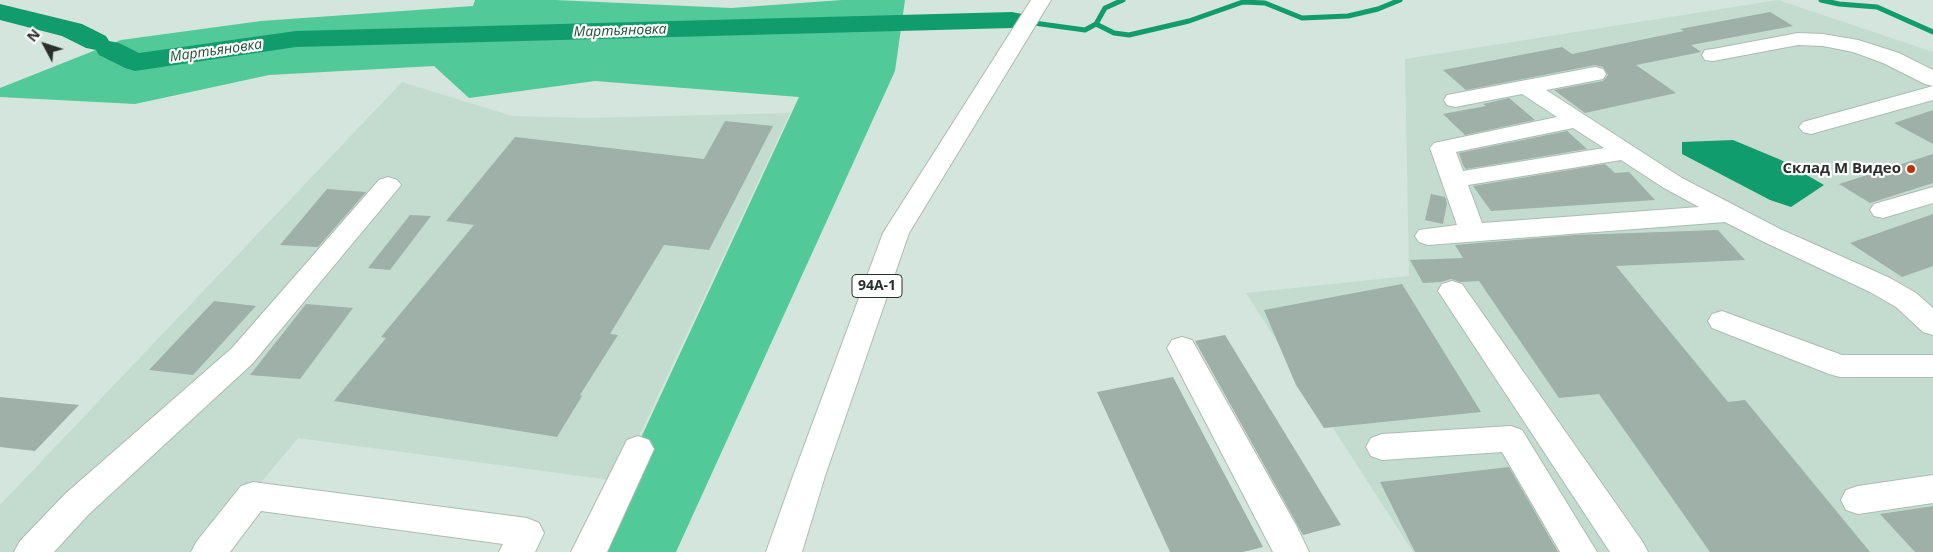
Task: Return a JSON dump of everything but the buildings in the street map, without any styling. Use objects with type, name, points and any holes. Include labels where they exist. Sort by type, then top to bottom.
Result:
[{"type":"main road","name":"94А-1","points":[[784,552],[809,476],[896,233],[1039,3]]},
{"type":"main road","points":[[1713,55],[1798,39],[1823,40],[1858,46],[1890,58],[1933,79]]},
{"type":"main road","points":[[1456,100],[1595,74]]},
{"type":"main road","points":[[1526,87],[1672,183],[1729,213],[1880,285],[1906,300],[1933,325]]},
{"type":"main road","points":[[1811,128],[1933,93]]},
{"type":"main road","points":[[1473,233],[1442,148],[1576,120]]},
{"type":"main road","points":[[1454,180],[1626,152]]},
{"type":"main road","points":[[32,552],[76,504],[242,356],[388,185]]},
{"type":"main road","points":[[1883,210],[1933,195]]},
{"type":"main road","points":[[1428,236],[1729,213]]},
{"type":"main road","points":[[1452,291],[1630,552]]},
{"type":"main road","points":[[1722,321],[1840,366],[1933,366]]},
{"type":"main road","points":[[1182,348],[1291,552]]},
{"type":"main road","points":[[1382,446],[1512,439],[1549,433]]},
{"type":"main road","points":[[1512,439],[1579,552]]},
{"type":"main road","points":[[588,552],[638,449]]},
{"type":"main road","points":[[1858,500],[1933,489]]},
{"type":"main road","points":[[209,552],[253,496],[527,533],[517,552]]},
{"type":"shaded area","points":[[475,0],[555,0],[731,8],[842,0],[905,0],[895,71],[676,552],[588,552],[799,97],[595,81],[469,98],[434,66],[269,75],[135,104],[0,97],[0,88],[121,40],[261,21],[473,6]]},
{"type":"shaded area","points":[[1778,0],[1933,52],[1933,552],[1413,552],[1246,293],[1409,276],[1405,59]]},
{"type":"shaded area","points":[[402,82],[512,116],[587,118],[790,113],[618,481],[298,438],[203,552],[0,552],[0,505]]},
{"type":"shaded area","points":[[1733,140],[1781,160],[1824,185],[1791,207],[1770,200],[1682,154],[1682,142]]},
{"type":"waterway","name":"Мартьяновка","points":[[1096,24],[1105,8],[1123,0]]},
{"type":"waterway","points":[[1096,24],[1114,33],[1129,35],[1189,21],[1243,2],[1265,3],[1302,18],[1348,16],[1378,9],[1400,0]]},
{"type":"waterway","points":[[1821,0],[1839,4],[1877,7],[1933,32]]},
{"type":"waterway","name":"Мартьяновка","points":[[0,12],[72,30],[96,42]]},
{"type":"waterway","name":"Мартьяновка","points":[[1012,20],[1085,30],[1096,24]]},
{"type":"waterway","name":"Мартьяновка","points":[[109,49],[135,62],[296,39],[1012,20]]},
{"type":"place","name":"Склад М Видео","points":[[1911,169]]}]
